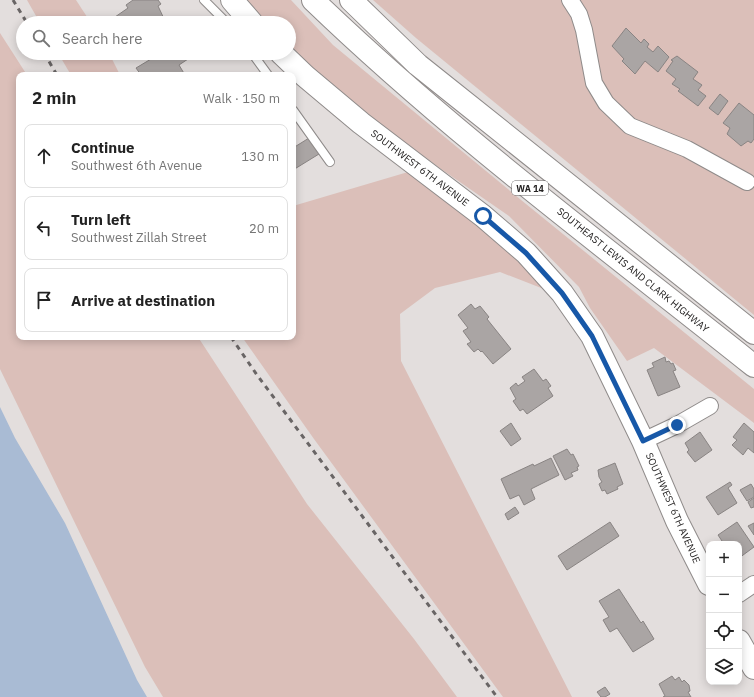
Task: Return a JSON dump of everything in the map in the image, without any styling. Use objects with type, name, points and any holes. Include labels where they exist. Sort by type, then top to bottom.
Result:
[{"type":"main road","points":[[232,0],[244,16]]},
{"type":"main road","name":"SOUTHEAST LEWIS AND CLARK HIGHWAY","points":[[313,0],[399,80],[479,147],[754,366]]},
{"type":"main road","name":"WA 14","points":[[351,0],[418,65],[754,333]]},
{"type":"main road","name":"SOUTHWEST 6TH AVENUE","points":[[288,60],[361,123],[483,216],[526,253],[562,293],[592,336],[643,441],[677,521],[706,578]]},
{"type":"main road","points":[[742,646],[754,668]]},
{"type":"street","points":[[570,0],[579,14],[584,30],[594,83],[606,103],[630,126],[687,149],[747,182]]},
{"type":"street","points":[[643,441],[677,425],[710,406]]},
{"type":"street","points":[[742,592],[754,584]]},
{"type":"lane","points":[[204,0],[221,16]]},
{"type":"lane","points":[[257,60],[266,72]]},
{"type":"lane","points":[[296,114],[330,162]]},
{"type":"shaded area","points":[[27,0],[76,0],[86,16],[36,16]]},
{"type":"shaded area","points":[[245,0],[291,0],[333,45],[754,389],[754,423],[654,348],[627,361],[590,308],[579,287],[509,216],[441,169],[336,91],[296,54],[296,16],[258,16]]},
{"type":"shaded area","points":[[373,0],[754,0],[754,315],[416,38]]},
{"type":"shaded area","points":[[0,33],[25,72],[16,72],[16,340],[200,340],[307,504],[414,639],[457,697],[163,697],[145,667],[0,369]]},
{"type":"shaded area","points":[[62,60],[112,60],[118,72],[69,72]]},
{"type":"shaded area","points":[[408,172],[499,239],[554,293],[500,272],[435,288],[400,314],[401,361],[572,697],[503,697],[314,439],[244,340],[296,340],[296,205]]},
{"type":"water","points":[[0,407],[15,438],[65,523],[137,680],[147,697],[0,697]]},
{"type":"building","points":[[133,0],[158,0],[161,4],[158,6],[163,16],[116,16],[128,8],[126,5]]},
{"type":"building","points":[[626,28],[641,43],[644,39],[649,44],[647,47],[653,52],[658,46],[669,57],[658,72],[645,61],[635,74],[622,61],[624,59],[612,46]]},
{"type":"building","points":[[677,56],[698,72],[693,79],[702,85],[698,90],[706,96],[698,106],[678,91],[680,89],[672,84],[676,79],[666,71],[673,61],[671,60]]},
{"type":"building","points":[[149,60],[186,60],[179,65],[183,72],[139,72],[136,68]]},
{"type":"building","points":[[720,94],[728,101],[718,115],[709,108]]},
{"type":"building","points":[[739,103],[754,115],[754,139],[751,143],[748,141],[741,146],[727,134],[730,128],[723,123]]},
{"type":"building","points":[[309,138],[319,154],[296,168],[296,146]]},
{"type":"building","points":[[471,304],[475,309],[480,306],[489,317],[487,319],[511,349],[493,364],[482,351],[481,352],[478,349],[474,352],[467,344],[471,342],[463,331],[468,328],[458,315]]},
{"type":"building","points":[[665,357],[666,362],[669,361],[671,364],[673,363],[676,370],[673,371],[680,387],[658,396],[647,370],[654,367],[652,363]]},
{"type":"building","points":[[534,369],[543,381],[546,379],[551,386],[548,388],[553,396],[527,414],[523,409],[520,411],[513,401],[516,399],[510,388],[516,383],[518,386],[525,381],[522,377]]},
{"type":"building","points":[[511,423],[521,439],[511,446],[500,431]]},
{"type":"building","points":[[744,423],[754,432],[754,453],[748,448],[743,455],[732,445],[737,440],[733,437]]},
{"type":"building","points":[[700,432],[712,450],[695,462],[687,452],[689,450],[685,443]]},
{"type":"building","points":[[567,449],[571,455],[573,454],[579,466],[577,467],[578,470],[571,473],[573,476],[565,480],[553,456]]},
{"type":"building","points":[[551,458],[559,475],[531,489],[535,499],[524,505],[519,495],[510,499],[501,479],[533,464],[534,466]]},
{"type":"building","points":[[615,463],[623,484],[617,487],[618,489],[607,494],[605,490],[602,491],[599,484],[602,482],[599,477],[598,470]]},
{"type":"building","points":[[730,482],[732,485],[728,488],[737,503],[718,515],[706,497]]},
{"type":"building","points":[[751,484],[754,489],[754,497],[747,501],[740,490]]},
{"type":"building","points":[[754,498],[754,507],[751,508],[748,502]]},
{"type":"building","points":[[515,507],[519,513],[508,520],[505,514]]},
{"type":"building","points":[[610,522],[619,536],[567,570],[558,556]]},
{"type":"building","points":[[737,522],[754,547],[742,556],[742,541],[722,541],[718,535]]},
{"type":"building","points":[[754,523],[754,535],[748,526]]},
{"type":"building","points":[[619,589],[641,623],[643,621],[654,639],[633,652],[617,628],[610,632],[603,620],[609,617],[599,601]]},
{"type":"building","points":[[672,676],[675,680],[679,677],[682,682],[684,680],[689,685],[690,691],[688,692],[691,697],[663,697],[665,696],[659,684]]},
{"type":"building","points":[[605,687],[610,694],[605,697],[601,697],[597,692]]},
{"type":"railway","points":[[13,0],[23,16]]},
{"type":"railway","points":[[48,60],[55,72]]},
{"type":"railway","points":[[233,340],[257,375],[497,697]]},
{"type":"route","points":[[483,216],[526,253],[562,293],[592,336],[643,441],[677,425]]}]
